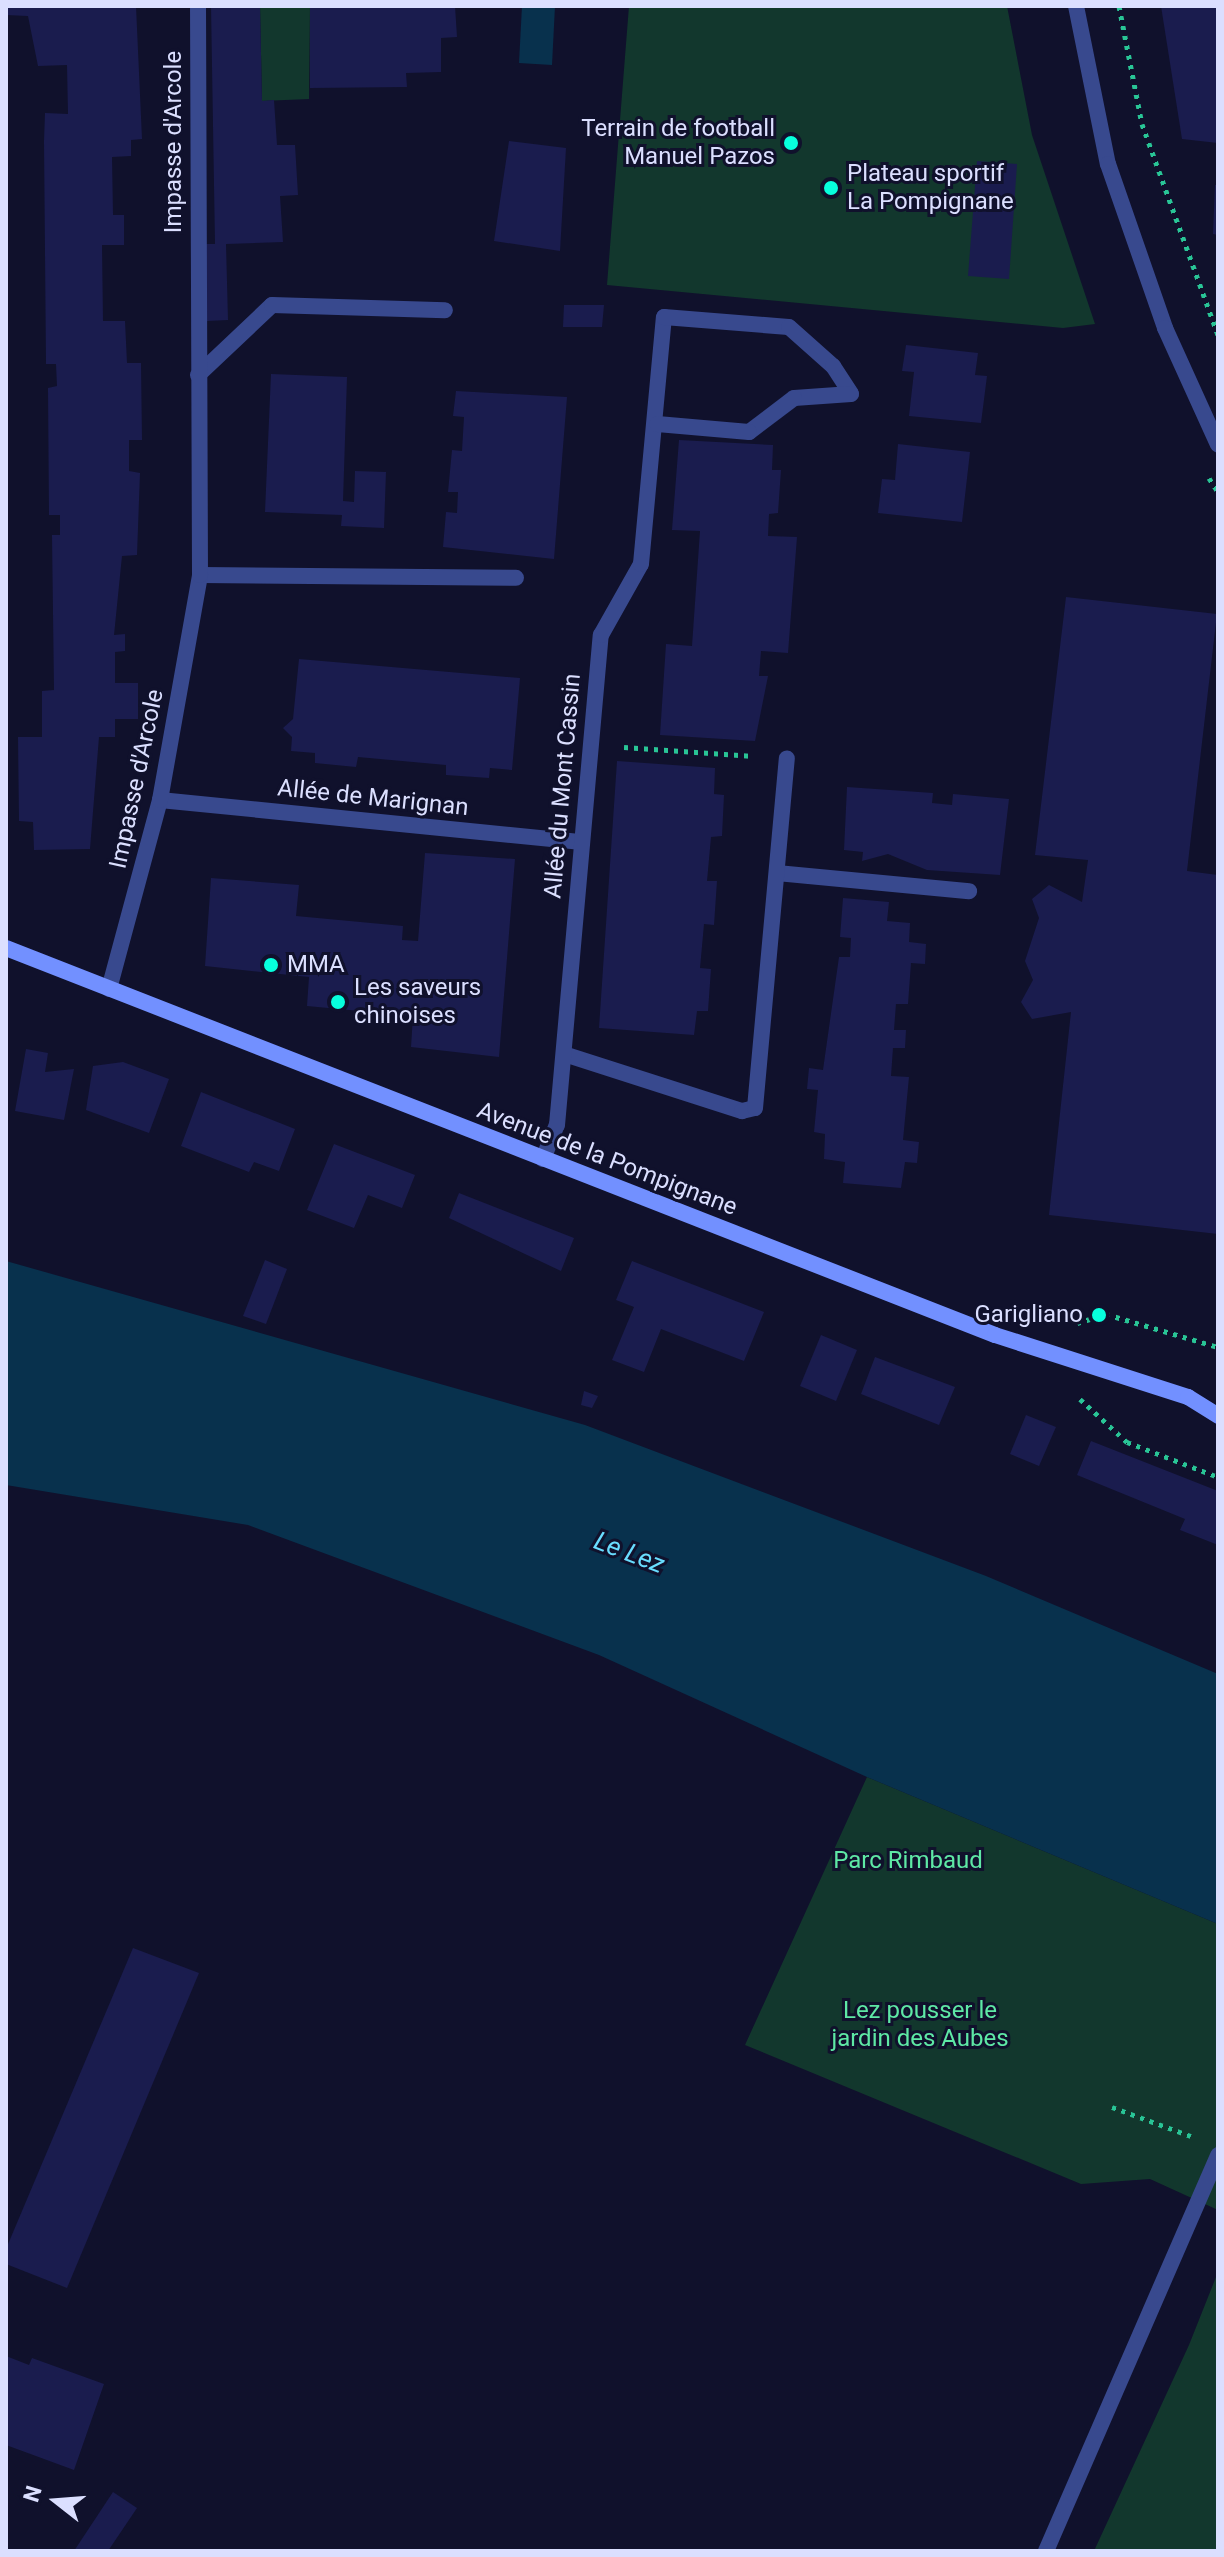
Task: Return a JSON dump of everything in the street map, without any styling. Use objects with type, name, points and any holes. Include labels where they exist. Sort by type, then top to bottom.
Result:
[{"type":"main road","name":"Avenue de la Pompignane","points":[[6,948],[995,1335],[1197,1401],[1218,1416]]},
{"type":"main road","name":"Avenue de la Pompignane","points":[[1197,1401],[1218,1399]]},
{"type":"street","name":"Impasse d'Arcole","points":[[109,989],[160,800],[200,575],[198,6]]},
{"type":"street","points":[[1076,6],[1108,164],[1165,328],[1218,445]]},
{"type":"street","points":[[198,375],[272,305],[445,310]]},
{"type":"street","name":"Allée du Mont Cassin","points":[[543,1159],[557,1125],[601,635],[641,564],[657,424],[664,317],[789,327],[833,366],[851,394],[794,398],[749,432],[657,424]]},
{"type":"street","points":[[200,575],[516,578]]},
{"type":"street","points":[[564,1054],[742,1111],[755,1108],[787,758]]},
{"type":"street","name":"Allée de Marignan","points":[[160,800],[582,842]]},
{"type":"street","points":[[777,873],[969,891]]},
{"type":"street","points":[[1046,2551],[1218,2155]]},
{"type":"path","points":[[1119,6],[1142,124],[1218,335]]},
{"type":"path","points":[[590,745],[787,758]]},
{"type":"path","points":[[1066,1327],[1106,1314],[1218,1347]]},
{"type":"path","points":[[1063,1392],[1127,1442],[1218,1477]]},
{"type":"path","points":[[1112,2107],[1205,2141]]},
{"type":"green space","points":[[260,6],[310,6],[309,99],[262,101]]},
{"type":"green space","name":"Terrain de football Manuel Pazos","points":[[629,6],[1007,6],[1032,135],[1095,324],[1063,328],[607,285]]},
{"type":"green space","points":[[867,1777],[1218,1924],[1218,2210],[1150,2179],[1081,2184],[745,2045]]},
{"type":"green space","points":[[1218,2272],[1218,2551],[1094,2551],[1189,2345]]},
{"type":"water","points":[[522,6],[555,6],[552,65],[519,63]]},
{"type":"water","name":"Le Lez","points":[[6,1261],[585,1425],[986,1576],[1218,1674],[1218,1924],[867,1777],[599,1655],[248,1525],[6,1485]]},
{"type":"building","points":[[6,6],[136,6],[142,139],[131,140],[131,156],[112,157],[113,215],[124,215],[124,245],[102,245],[103,321],[125,321],[127,363],[141,363],[142,440],[129,440],[129,471],[140,473],[137,555],[122,556],[114,635],[125,634],[125,651],[115,652],[115,683],[138,683],[138,719],[115,719],[115,737],[99,737],[90,849],[34,850],[33,822],[19,821],[18,737],[42,737],[42,691],[54,690],[52,535],[60,535],[60,515],[49,515],[48,388],[57,386],[56,364],[46,364],[44,141],[45,113],[68,114],[67,65],[38,66],[28,16],[6,15]]},
{"type":"building","points":[[211,6],[260,6],[262,101],[274,100],[277,145],[295,145],[298,195],[280,196],[283,242],[226,244],[228,320],[207,321],[206,244],[215,244]]},
{"type":"building","points":[[310,6],[455,6],[457,37],[441,38],[441,72],[406,73],[407,87],[310,88]]},
{"type":"building","points":[[1161,6],[1218,6],[1218,143],[1182,139]]},
{"type":"building","points":[[509,141],[566,148],[560,251],[494,241]]},
{"type":"building","points":[[977,161],[1017,164],[1009,279],[968,276]]},
{"type":"building","points":[[1215,185],[1218,185],[1218,235],[1213,234]]},
{"type":"building","points":[[564,305],[604,305],[602,327],[563,327]]},
{"type":"building","points":[[906,345],[978,353],[975,375],[987,376],[981,423],[909,416],[914,372],[902,371]]},
{"type":"building","points":[[271,374],[347,377],[343,501],[354,502],[355,471],[386,472],[384,528],[341,526],[342,515],[265,512]]},
{"type":"building","points":[[456,391],[567,397],[554,559],[443,547],[446,512],[457,513],[458,492],[448,492],[452,450],[462,451],[464,417],[453,416]]},
{"type":"building","points":[[679,440],[773,445],[772,470],[781,470],[778,513],[769,514],[768,536],[797,537],[788,653],[761,651],[759,676],[768,676],[755,741],[660,735],[666,644],[692,646],[700,531],[672,530]]},
{"type":"building","points":[[898,444],[970,452],[962,522],[878,513],[882,479],[895,480]]},
{"type":"building","points":[[1066,597],[1217,614],[1187,871],[1218,875],[1218,1234],[1049,1215],[1071,1012],[1032,1019],[1021,1002],[1033,980],[1025,961],[1039,918],[1032,899],[1049,885],[1082,902],[1088,860],[1035,855]]},
{"type":"building","points":[[299,659],[520,678],[512,770],[490,768],[489,778],[446,775],[446,765],[358,757],[356,767],[315,763],[315,753],[291,751],[292,737],[283,728],[293,719]]},
{"type":"building","points":[[617,761],[715,768],[714,794],[724,795],[722,836],[711,837],[707,881],[717,881],[714,925],[704,924],[700,968],[711,969],[708,1011],[697,1011],[694,1035],[599,1028]]},
{"type":"building","points":[[847,787],[933,793],[932,803],[952,805],[953,794],[1009,799],[1000,875],[927,870],[888,854],[862,861],[863,852],[844,850]]},
{"type":"building","points":[[425,853],[515,859],[499,1057],[411,1047],[413,1016],[307,1006],[309,977],[205,966],[211,878],[299,885],[296,916],[403,926],[402,940],[418,941]]},
{"type":"building","points":[[843,898],[889,902],[887,921],[910,923],[909,942],[926,944],[925,964],[911,963],[908,1004],[896,1004],[894,1030],[906,1030],[905,1048],[893,1048],[891,1076],[909,1077],[903,1140],[919,1142],[917,1163],[905,1162],[901,1188],[843,1183],[845,1162],[824,1159],[825,1134],[814,1132],[818,1090],[807,1089],[809,1068],[823,1070],[839,957],[850,957],[851,938],[840,937]]},
{"type":"building","points":[[26,1049],[48,1053],[45,1072],[74,1069],[64,1120],[15,1111]]},
{"type":"building","points":[[123,1062],[169,1079],[149,1133],[86,1110],[93,1066]]},
{"type":"building","points":[[201,1092],[295,1129],[279,1171],[254,1162],[249,1172],[181,1146]]},
{"type":"building","points":[[334,1144],[415,1175],[402,1208],[368,1195],[354,1228],[307,1210]]},
{"type":"building","points":[[459,1193],[574,1238],[561,1271],[449,1218]]},
{"type":"building","points":[[265,1260],[287,1269],[266,1324],[243,1316]]},
{"type":"building","points":[[632,1261],[764,1312],[744,1361],[661,1329],[644,1372],[612,1360],[634,1307],[616,1300]]},
{"type":"building","points":[[821,1335],[857,1350],[836,1401],[800,1386]]},
{"type":"building","points":[[875,1357],[955,1387],[939,1425],[861,1394]]},
{"type":"building","points":[[584,1391],[598,1396],[592,1408],[581,1405]]},
{"type":"building","points":[[1026,1415],[1056,1427],[1039,1466],[1010,1454]]},
{"type":"building","points":[[1091,1441],[1218,1491],[1218,1545],[1180,1530],[1185,1519],[1077,1475]]},
{"type":"building","points":[[133,1948],[199,1973],[67,2288],[6,2264],[6,2249]]},
{"type":"building","points":[[6,2356],[29,2365],[32,2358],[104,2384],[74,2470],[6,2445]]},
{"type":"building","points":[[113,2492],[137,2508],[108,2551],[74,2551]]},
{"type":"place","name":"Terrain de football Manuel Pazos","points":[[791,143]]},
{"type":"place","name":"Plateau sportif La Pompignane","points":[[831,188]]},
{"type":"place","name":"MMA","points":[[271,965]]},
{"type":"place","name":"Les saveurs chinoises","points":[[338,1002]]},
{"type":"place","name":"Garigliano","points":[[1099,1315]]},
{"type":"park label","name":"Parc Rimbaud","points":[[908,1861]]},
{"type":"park label","name":"Lez pousser le jardin des Aubes","points":[[920,2025]]}]
